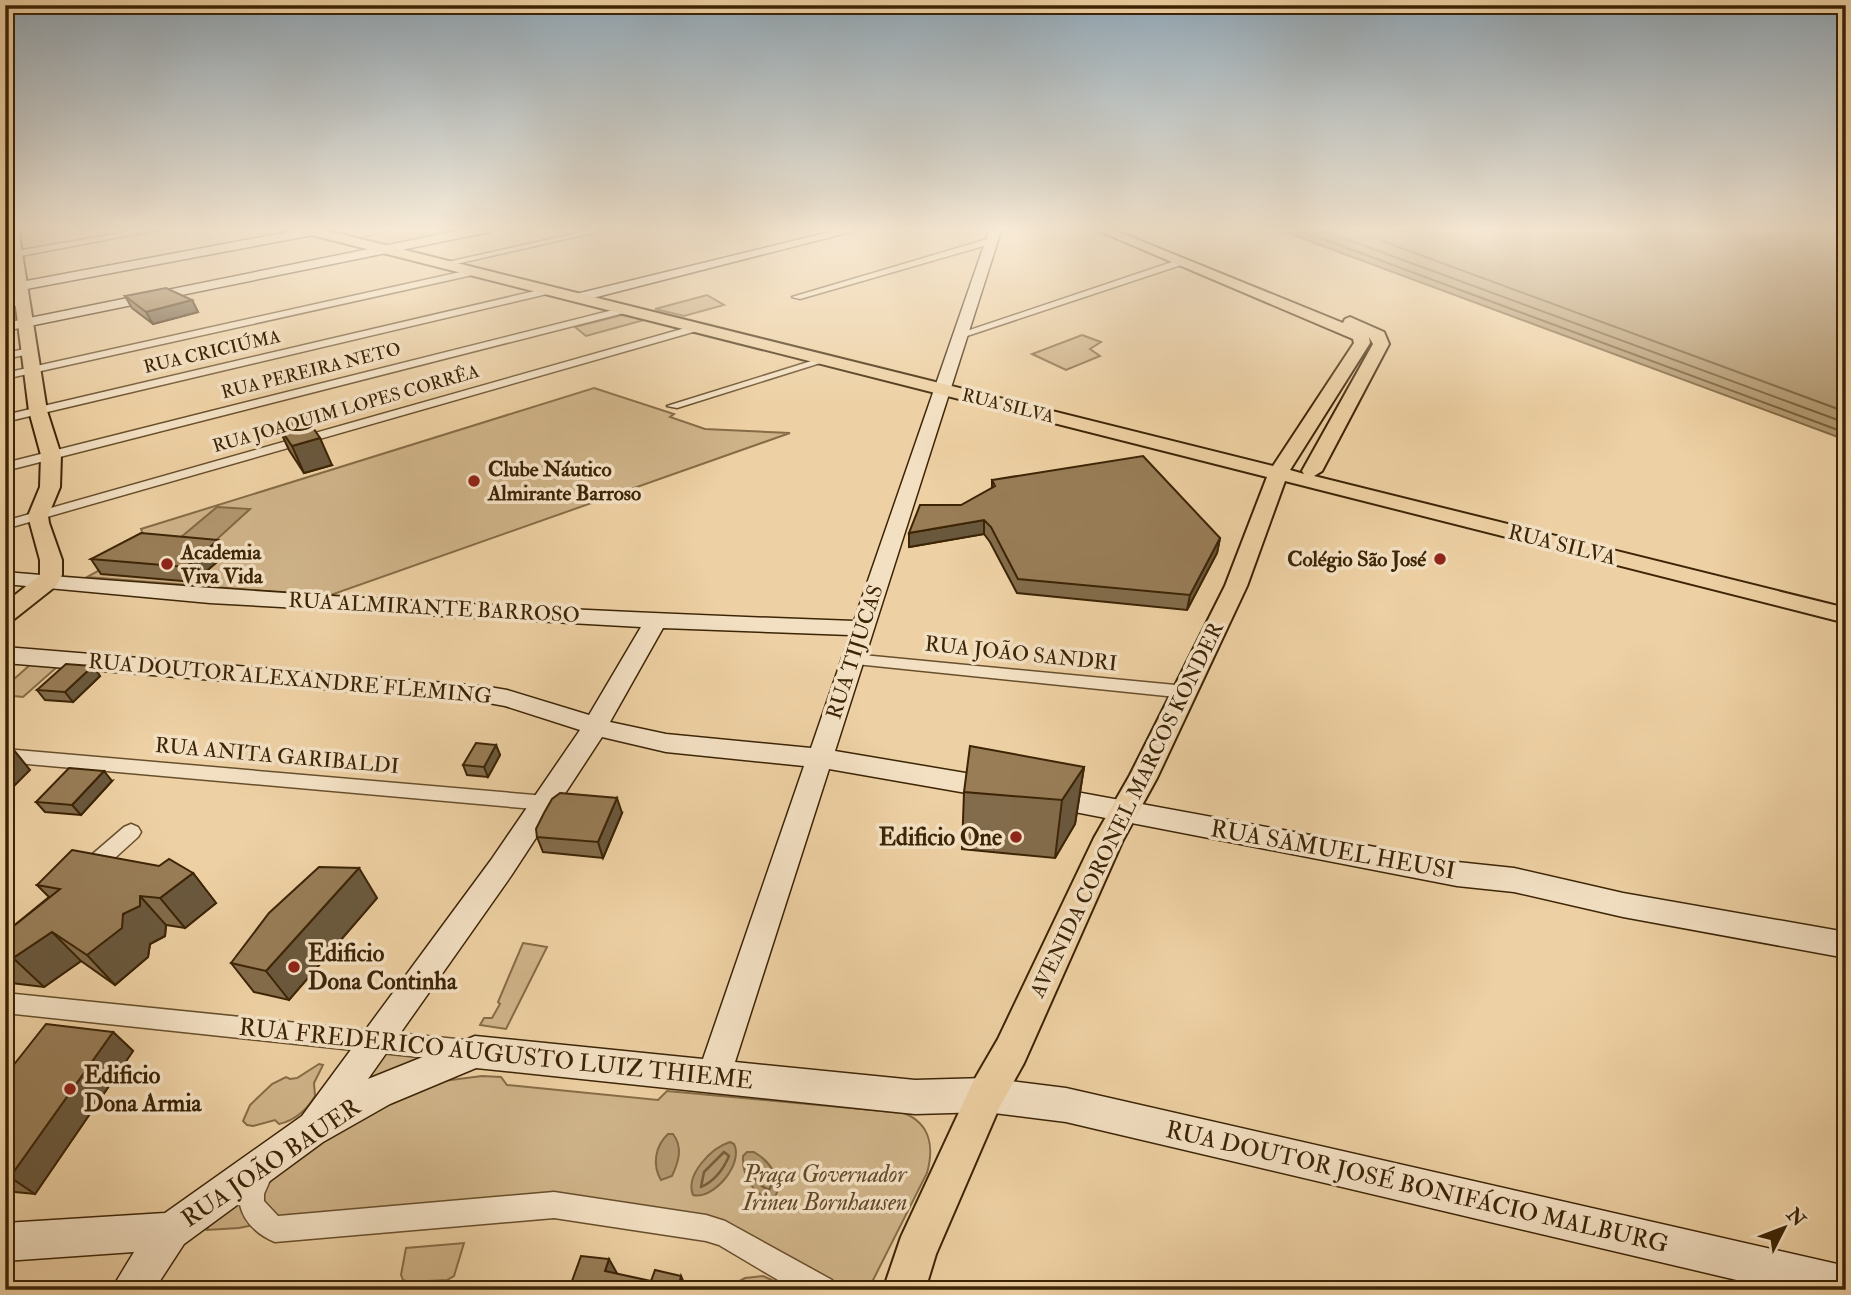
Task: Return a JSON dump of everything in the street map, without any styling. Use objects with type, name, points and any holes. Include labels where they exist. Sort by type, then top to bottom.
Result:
[{"type":"main road","points":[[5,615],[48,581],[51,575],[51,560],[40,534],[38,516],[50,487],[51,455],[38,411],[25,323],[15,288]]},
{"type":"main road","name":"RUA SILVA","points":[[538,288],[1846,616]]},
{"type":"main road","name":"AVENIDA CORONEL MARCOS KONDER","points":[[904,1290],[916,1252],[986,1095],[1011,1051],[1109,838],[1186,692],[1236,586],[1278,474],[1362,343],[1361,337],[1244,288]]},
{"type":"main road","points":[[1267,288],[1371,331],[1381,338],[1381,344],[1312,471]]},
{"type":"main road","name":"RUA SILVA","points":[[1278,474],[1312,471],[1846,600]]},
{"type":"street","points":[[5,327],[195,288]]},
{"type":"street","points":[[5,376],[400,288]]},
{"type":"street","points":[[577,298],[616,288]]},
{"type":"street","points":[[797,297],[824,288]]},
{"type":"street","name":"RUA TIJUCAS","points":[[714,1076],[975,288]]},
{"type":"street","points":[[960,335],[1101,288]]},
{"type":"street","name":"RUA CRICIÚMA","points":[[5,419],[548,291]]},
{"type":"street","name":"RUA PEREIRA NETO","points":[[5,467],[625,310]]},
{"type":"street","name":"RUA JOAQUIM LOPES CORRÊA","points":[[5,525],[696,328]]},
{"type":"street","points":[[5,356],[30,351]]},
{"type":"street","points":[[673,406],[825,360]]},
{"type":"street","name":"RUA ALMIRANTE BARROSO","points":[[5,578],[210,596],[656,620],[863,628]]},
{"type":"street","points":[[311,1130],[546,803],[596,725],[656,620]]},
{"type":"street","name":"RUA DOUTOR ALEXANDRE FLEMING","points":[[5,655],[483,694],[507,698],[621,734],[680,746],[820,758]]},
{"type":"street","name":"RUA JOÃO SANDRI","points":[[852,659],[1186,692]]},
{"type":"street","name":"RUA ANITA GARIBALDI","points":[[5,755],[546,803]]},
{"type":"street","name":"RUA SAMUEL HEUSI","points":[[820,758],[1125,810],[1457,874],[1514,880],[1623,905],[1846,945]]},
{"type":"street","points":[[68,888],[131,832]]},
{"type":"street","name":"RUA FREDERICO AUGUSTO LUIZ THIEME","points":[[5,1003],[915,1097],[986,1095]]},
{"type":"street","name":"RUA JOÃO BAUER","points":[[131,1290],[171,1231],[311,1130],[388,1086],[475,1052]]},
{"type":"street","name":"RUA DOUTOR JOSÉ BONIFÁCIO MALBURG","points":[[986,1095],[1066,1105],[1846,1286]]},
{"type":"street","points":[[269,1162],[254,1184],[251,1206],[258,1218],[275,1229],[554,1205],[706,1228],[724,1234],[822,1290]]},
{"type":"street","points":[[5,1242],[171,1231]]},
{"type":"green space","points":[[707,295],[724,305],[684,316],[655,309]]},
{"type":"green space","points":[[622,315],[644,320],[586,336],[575,327]]},
{"type":"green space","points":[[1082,335],[1101,342],[1090,349],[1100,356],[1066,370],[1032,354]]},
{"type":"green space","name":"Clube Náutico Almirante Barroso","points":[[594,388],[674,414],[670,417],[705,429],[790,433],[328,596],[87,577],[147,544],[141,529]]},
{"type":"green space","points":[[31,664],[57,667],[23,697],[5,695],[5,687]]},
{"type":"green space","points":[[523,943],[547,947],[506,1029],[480,1025],[484,1018],[492,1018],[500,1004],[498,1002]]},
{"type":"green space","points":[[384,1052],[426,1057],[364,1085]]},
{"type":"green space","points":[[319,1064],[323,1065],[314,1083],[315,1096],[300,1114],[279,1124],[275,1120],[253,1126],[243,1121],[250,1105],[272,1084],[286,1077],[297,1078]]},
{"type":"green space","name":"Praça Governador Irineu Bornhausen","points":[[482,1076],[501,1077],[507,1085],[658,1100],[667,1091],[904,1113],[925,1130],[930,1146],[929,1164],[927,1173],[868,1290],[840,1290],[794,1263],[697,1218],[288,1218],[239,1228],[207,1230],[209,1224],[343,1123],[443,1081]]},
{"type":"green space","points":[[464,1243],[454,1276],[447,1280],[403,1280],[401,1275],[406,1248]]},
{"type":"green space","points":[[763,1276],[774,1281],[778,1290],[723,1290],[745,1278]]},
{"type":"water","points":[[1437,288],[1846,288],[1846,440]]},
{"type":"water","points":[[217,507],[250,509],[215,541],[180,538]]},
{"type":"water","points":[[668,1134],[673,1134],[676,1139],[679,1154],[672,1176],[661,1180],[656,1168],[656,1156],[660,1144]]},
{"type":"water","points":[[730,1142],[734,1144],[736,1152],[731,1170],[710,1192],[693,1195],[693,1179],[701,1163],[715,1150]]},
{"type":"water","points":[[747,1152],[754,1152],[770,1166],[778,1184],[775,1198],[761,1195],[747,1178],[743,1156]]},
{"type":"building","points":[[167,288],[192,300],[146,312],[125,296]]},
{"type":"building","points":[[305,416],[320,438],[292,446],[277,424]]},
{"type":"building","points":[[1143,456],[1220,538],[1190,595],[1018,579],[991,527],[984,520],[909,533],[920,505],[961,505],[995,486],[992,480]]},
{"type":"building","points":[[141,533],[218,540],[186,567],[91,559]]},
{"type":"building","points":[[66,664],[93,666],[65,692],[37,690]]},
{"type":"building","points":[[476,743],[496,745],[484,767],[463,765]]},
{"type":"building","points":[[970,746],[1084,767],[1062,800],[964,792]]},
{"type":"building","points":[[5,749],[13,749],[5,757]]},
{"type":"building","points":[[69,768],[104,771],[72,805],[36,802]]},
{"type":"building","points":[[560,793],[617,798],[598,842],[537,837],[536,829],[544,813],[552,799]]},
{"type":"building","points":[[72,850],[159,866],[169,859],[193,873],[160,898],[140,896],[140,906],[123,914],[122,928],[87,955],[52,932],[13,958],[5,957],[5,933],[60,889],[37,885]]},
{"type":"building","points":[[319,867],[359,868],[266,971],[231,963],[269,913]]},
{"type":"building","points":[[46,1024],[113,1032],[10,1177],[5,1176],[5,1076]]},
{"type":"building","points":[[581,1256],[609,1259],[605,1271],[651,1281],[655,1270],[681,1276],[678,1290],[558,1290],[563,1284],[572,1281]]},
{"type":"place","name":"Clube Náutico Almirante Barroso","points":[[474,481]]},
{"type":"place","name":"Colégio São José","points":[[1440,559]]},
{"type":"place","name":"Academia Viva Vida","points":[[167,564]]},
{"type":"place","name":"Edificio One","points":[[1016,837]]},
{"type":"place","name":"Edificio Dona Continha","points":[[294,967]]},
{"type":"place","name":"Edificio Dona Armia","points":[[70,1089]]}]
